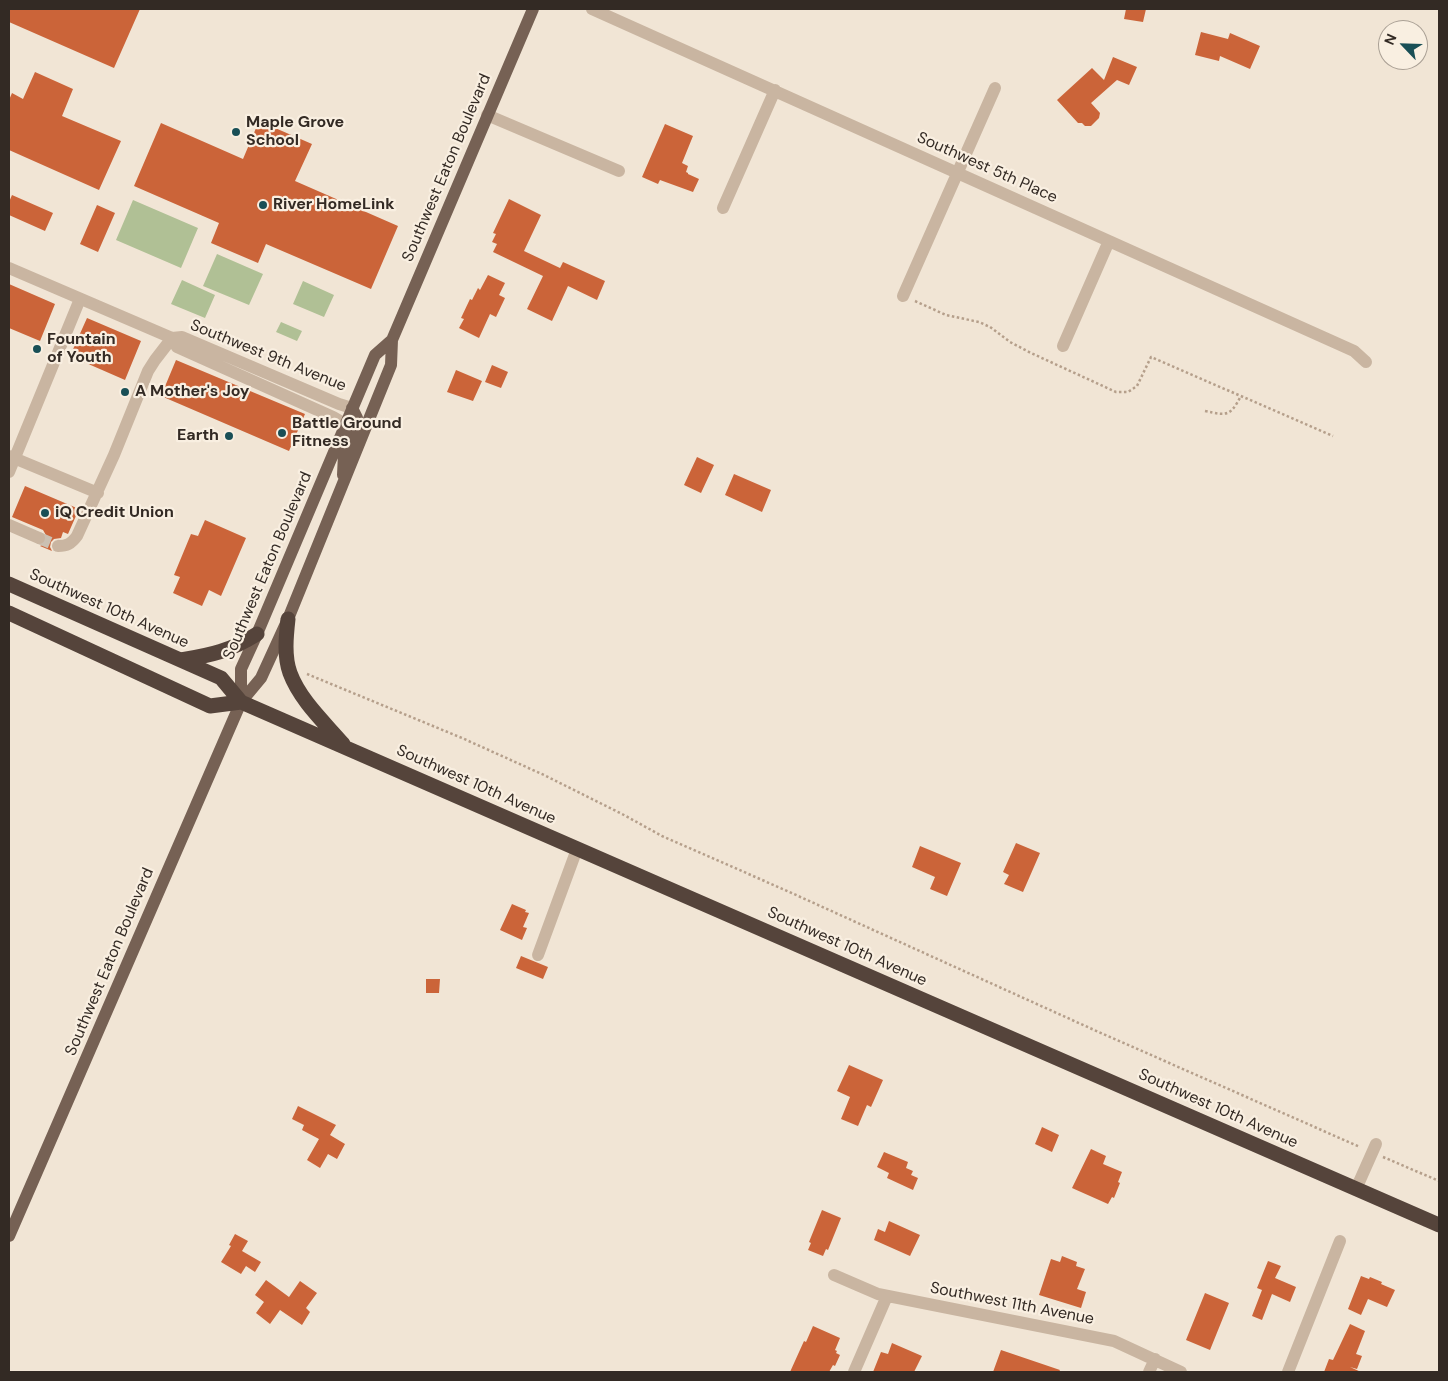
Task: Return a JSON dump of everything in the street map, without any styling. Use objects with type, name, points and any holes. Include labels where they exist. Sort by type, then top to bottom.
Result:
[{"type":"highway","name":"Southwest 10th Avenue","points":[[9,584],[221,678],[241,702],[1439,1225]]},
{"type":"highway","points":[[9,613],[210,706],[241,702]]},
{"type":"highway","points":[[288,619],[286,650],[290,672],[296,686],[346,747]]},
{"type":"highway","points":[[181,660],[217,654],[243,643],[257,634]]},
{"type":"main road","name":"Southwest Eaton Boulevard","points":[[9,1236],[241,702],[261,678],[288,619],[391,365],[392,340],[533,9]]},
{"type":"main road","name":"Southwest Eaton Boulevard","points":[[241,702],[241,669],[374,355],[392,340]]},
{"type":"main road","points":[[342,485],[344,454],[357,422],[352,408]]},
{"type":"street","name":"Southwest 5th Place","points":[[592,9],[1354,351],[1366,362]]},
{"type":"street","points":[[903,296],[995,88]]},
{"type":"street","points":[[723,208],[775,90]]},
{"type":"street","points":[[488,115],[619,171]]},
{"type":"street","points":[[1063,346],[1109,241]]},
{"type":"street","name":"Southwest 9th Avenue","points":[[9,268],[172,338],[182,337],[352,408]]},
{"type":"street","points":[[9,472],[12,457],[80,299]]},
{"type":"street","points":[[58,546],[71,544],[77,536],[98,493],[148,371],[172,338]]},
{"type":"street","name":"Southwest 9th Avenue","points":[[172,338],[177,347],[334,417],[345,424]]},
{"type":"street","points":[[12,457],[98,493]]},
{"type":"street","points":[[9,525],[39,538]]},
{"type":"street","points":[[538,955],[577,848]]},
{"type":"street","points":[[1356,1189],[1374,1148]]},
{"type":"street","points":[[1288,1372],[1340,1241]]},
{"type":"street","name":"Southwest 11th Avenue","points":[[834,1275],[871,1292],[887,1296],[1114,1341],[1182,1372]]},
{"type":"street","points":[[854,1372],[887,1296]]},
{"type":"street","points":[[1149,1372],[1155,1359]]},
{"type":"path","points":[[903,296],[946,315],[979,322],[1031,353],[1116,392],[1128,392],[1136,386],[1151,357],[1333,436]]},
{"type":"path","points":[[1206,411],[1222,414],[1229,412],[1235,407],[1241,396]]},
{"type":"path","points":[[290,672],[297,669],[462,738],[544,775],[662,836],[1092,1030],[1374,1148],[1439,1181]]},
{"type":"green space","points":[[133,200],[198,228],[181,268],[116,240]]},
{"type":"green space","points":[[217,254],[263,274],[249,305],[203,286]]},
{"type":"green space","points":[[182,280],[215,295],[205,318],[171,304]]},
{"type":"green space","points":[[303,281],[334,295],[324,317],[293,304]]},
{"type":"green space","points":[[281,322],[302,331],[297,341],[276,332]]},
{"type":"building","points":[[9,9],[140,9],[114,68],[9,22]]},
{"type":"building","points":[[1126,9],[1146,9],[1143,22],[1124,19]]},
{"type":"building","points":[[1201,32],[1228,39],[1230,33],[1260,46],[1250,69],[1220,56],[1219,61],[1195,55]]},
{"type":"building","points":[[1113,57],[1137,67],[1129,85],[1117,80],[1091,103],[1100,113],[1099,118],[1091,126],[1078,123],[1057,100],[1092,68],[1104,80]]},
{"type":"building","points":[[35,72],[73,89],[62,116],[121,141],[99,190],[9,150],[9,100],[12,93],[23,99]]},
{"type":"building","name":"River HomeLink","points":[[259,121],[312,144],[295,181],[398,226],[371,289],[266,244],[258,263],[211,243],[219,223],[134,186],[161,123],[243,159]]},
{"type":"building","points":[[665,124],[693,136],[682,163],[688,166],[686,172],[688,174],[699,179],[693,192],[660,180],[658,184],[642,177]]},
{"type":"building","points":[[12,195],[53,213],[45,231],[9,215],[9,202]]},
{"type":"building","points":[[509,199],[541,215],[524,251],[560,268],[563,262],[605,281],[597,300],[568,286],[552,321],[527,309],[543,276],[493,252],[497,244],[492,242],[496,234],[493,233]]},
{"type":"building","points":[[97,205],[115,213],[98,252],[80,244]]},
{"type":"building","points":[[488,275],[505,283],[499,295],[505,298],[496,317],[490,314],[479,338],[459,328],[464,319],[461,318],[470,299],[472,300],[478,288],[480,290]]},
{"type":"building","points":[[9,284],[55,304],[40,341],[9,328]]},
{"type":"building","points":[[87,318],[141,341],[125,380],[70,356]]},
{"type":"building","points":[[176,360],[305,414],[289,451],[161,396]]},
{"type":"building","points":[[492,365],[508,372],[501,388],[485,382]]},
{"type":"building","points":[[456,370],[482,381],[473,401],[447,392]]},
{"type":"building","points":[[697,457],[714,465],[701,493],[684,485]]},
{"type":"building","points":[[734,474],[771,490],[762,512],[725,495]]},
{"type":"building","name":"iQ Credit Union","points":[[25,486],[79,509],[68,534],[63,532],[61,538],[54,539],[51,542],[50,547],[52,551],[40,546],[47,541],[43,530],[12,517]]},
{"type":"building","points":[[205,520],[246,538],[221,596],[209,590],[202,606],[173,593],[180,577],[174,575],[191,534],[198,536]]},
{"type":"building","points":[[1016,843],[1040,853],[1023,892],[1004,884],[1009,875],[1003,872]]},
{"type":"building","points":[[920,846],[961,863],[947,896],[930,889],[935,877],[912,867]]},
{"type":"building","points":[[512,904],[529,913],[523,927],[527,928],[522,940],[500,930]]},
{"type":"building","points":[[521,956],[548,967],[543,979],[516,968]]},
{"type":"building","points":[[426,979],[440,979],[439,993],[426,993]]},
{"type":"building","points":[[849,1065],[883,1080],[871,1107],[867,1105],[858,1126],[841,1119],[850,1097],[837,1091]]},
{"type":"building","points":[[298,1106],[336,1125],[330,1135],[345,1144],[337,1159],[328,1154],[320,1168],[307,1160],[319,1139],[302,1130],[304,1125],[292,1119]]},
{"type":"building","points":[[1042,1127],[1059,1135],[1052,1152],[1035,1144]]},
{"type":"building","points":[[1091,1149],[1106,1156],[1103,1164],[1122,1172],[1114,1198],[1112,1197],[1108,1204],[1072,1188]]},
{"type":"building","points":[[884,1152],[908,1162],[906,1168],[913,1171],[911,1175],[918,1178],[913,1190],[887,1178],[889,1173],[877,1167]]},
{"type":"building","points":[[822,1210],[841,1218],[828,1250],[826,1249],[823,1256],[808,1250],[811,1243],[809,1242]]},
{"type":"building","points":[[889,1221],[920,1235],[910,1256],[874,1240],[878,1229],[885,1232]]},
{"type":"building","points":[[235,1234],[248,1241],[242,1251],[261,1262],[255,1272],[246,1266],[241,1274],[221,1262],[231,1246],[229,1245]]},
{"type":"building","points":[[1062,1256],[1077,1262],[1076,1266],[1085,1269],[1077,1289],[1086,1292],[1081,1308],[1039,1295],[1051,1259],[1060,1262]]},
{"type":"building","points":[[1268,1261],[1281,1266],[1275,1278],[1296,1287],[1290,1302],[1272,1294],[1262,1320],[1252,1316],[1262,1290],[1257,1288]]},
{"type":"building","points":[[1361,1276],[1369,1279],[1370,1277],[1395,1290],[1387,1307],[1368,1299],[1361,1315],[1348,1309]]},
{"type":"building","points":[[266,1280],[289,1297],[300,1281],[317,1293],[306,1308],[310,1312],[302,1325],[280,1310],[270,1324],[256,1313],[264,1302],[255,1295]]},
{"type":"building","points":[[1205,1293],[1229,1303],[1210,1350],[1186,1340]]},
{"type":"building","points":[[1350,1324],[1365,1331],[1356,1354],[1362,1356],[1357,1369],[1350,1367],[1361,1372],[1324,1372],[1329,1359],[1333,1360]]},
{"type":"building","points":[[813,1326],[840,1338],[835,1350],[840,1355],[835,1366],[833,1365],[829,1372],[790,1372],[804,1341],[806,1342]]},
{"type":"building","points":[[892,1343],[922,1356],[914,1372],[873,1372],[881,1352],[888,1354]]},
{"type":"building","points":[[1001,1350],[1060,1370],[1059,1372],[993,1372]]},
{"type":"tunnel","points":[[39,538],[58,546]]},
{"type":"place","name":"Maple Grove School","points":[[236,132]]},
{"type":"place","name":"River HomeLink","points":[[263,205]]},
{"type":"place","name":"Fountain of Youth","points":[[37,349]]},
{"type":"place","name":"A Mother's Joy","points":[[125,392]]},
{"type":"place","name":"Battle Ground Fitness","points":[[282,433]]},
{"type":"place","name":"Earth","points":[[229,436]]},
{"type":"place","name":"iQ Credit Union","points":[[45,513]]}]
